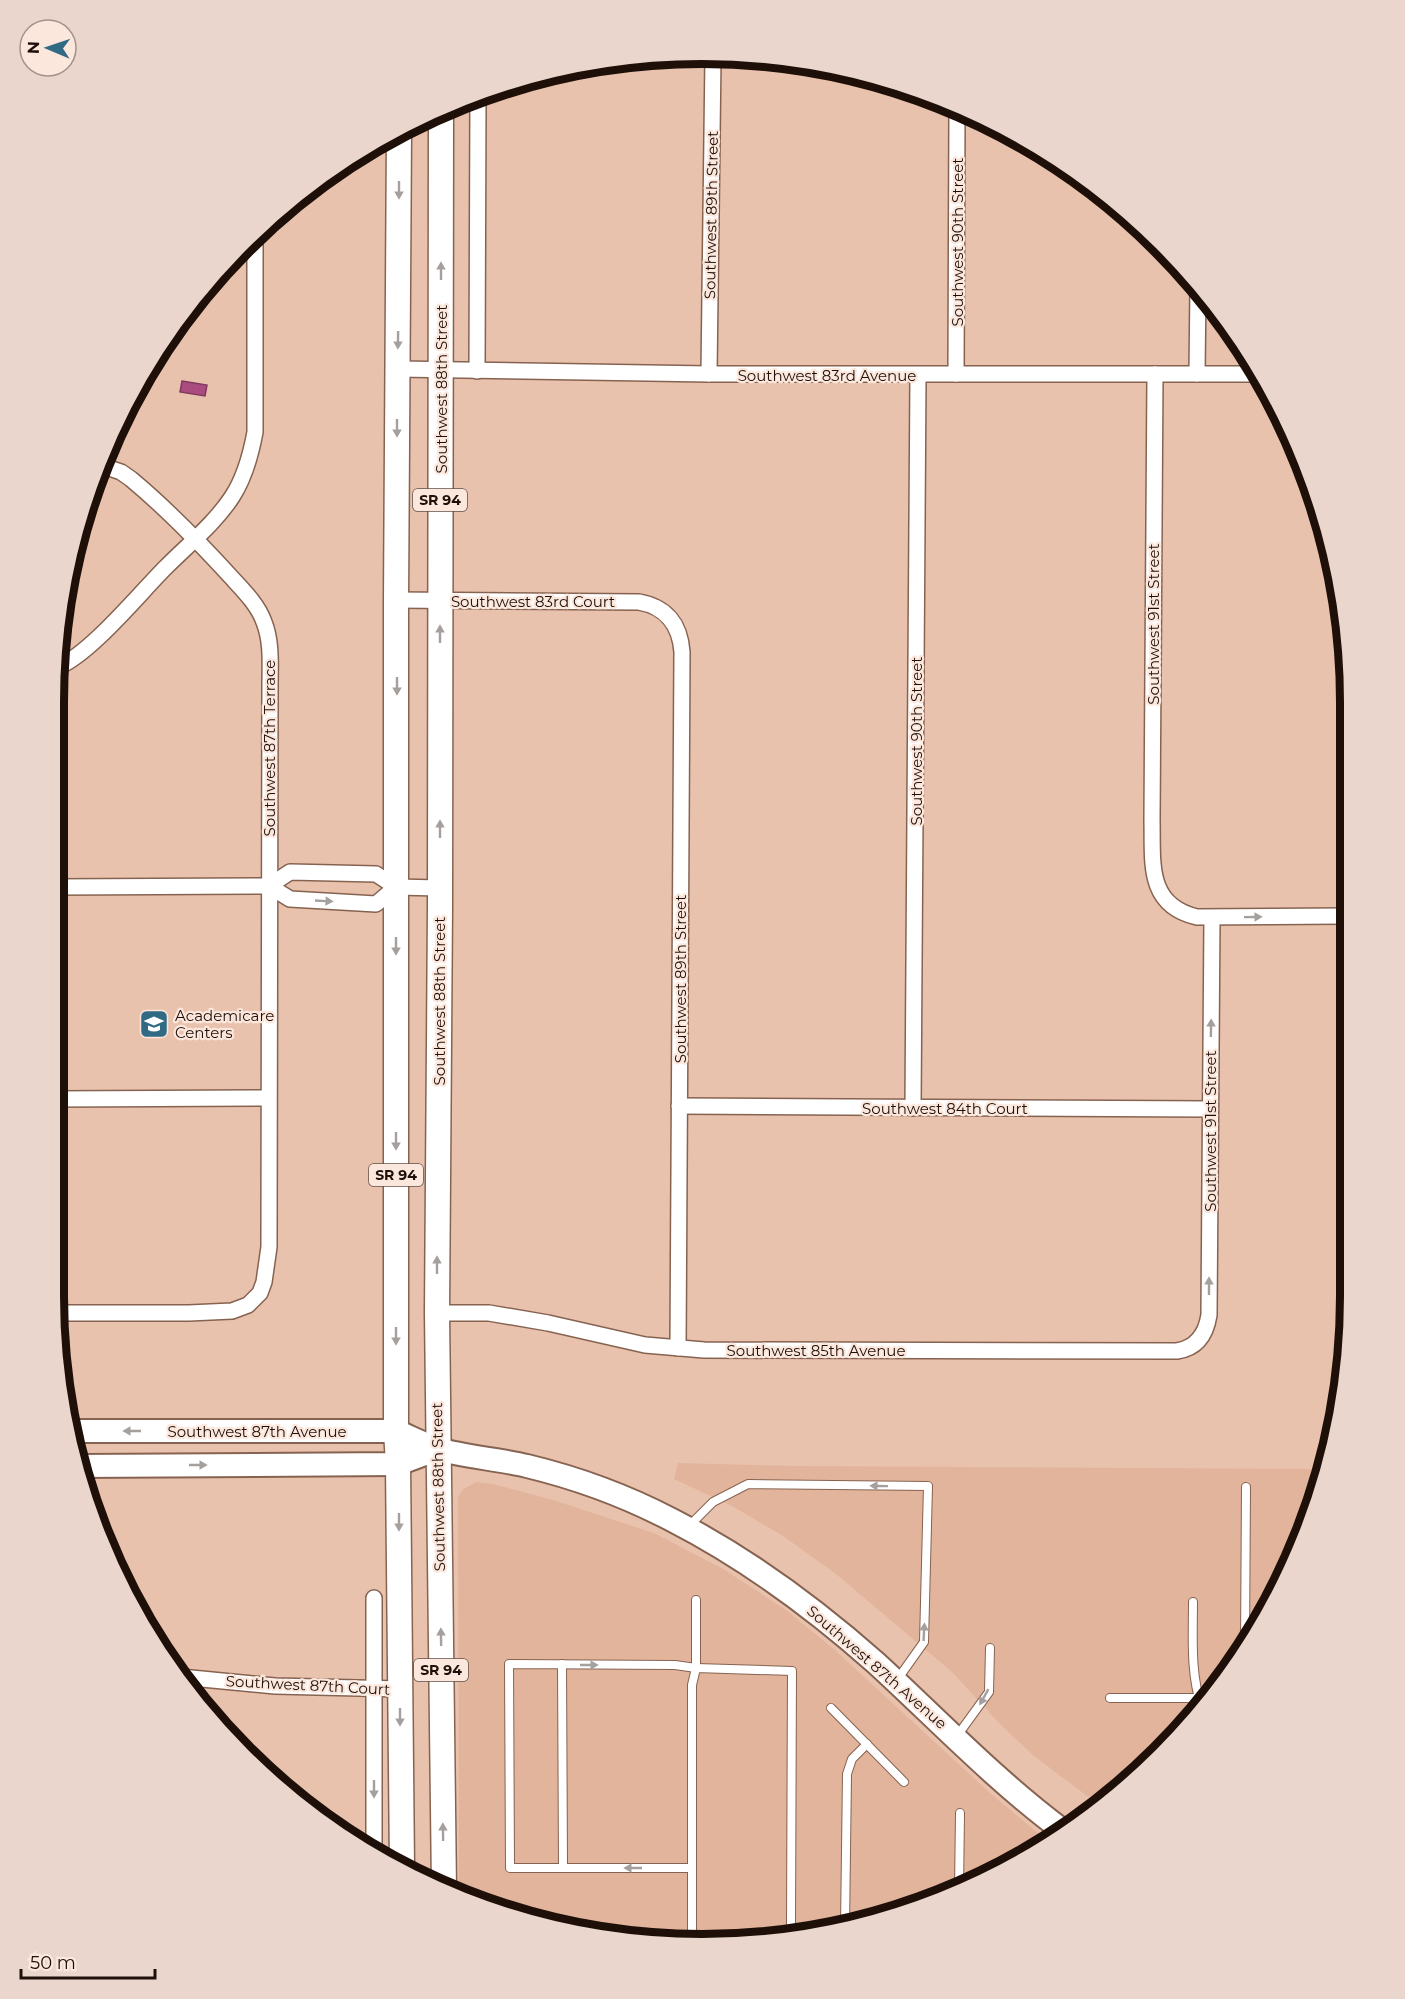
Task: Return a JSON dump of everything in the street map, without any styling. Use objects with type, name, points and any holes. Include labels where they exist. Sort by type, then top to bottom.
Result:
[{"type":"main road","name":"Southwest 88th Street","points":[[441,121],[440,888],[436,1313],[444,1880]]},
{"type":"main road","name":"SR 94","points":[[399,142],[396,600],[396,1431],[402,1859]]},
{"type":"main road","name":"Southwest 87th Avenue","points":[[79,1431],[396,1431],[438,1449],[528,1466],[571,1478],[626,1498],[687,1528],[741,1560],[799,1600],[896,1682],[1018,1795],[1058,1827]]},
{"type":"main road","points":[[87,1466],[398,1464],[438,1449]]},
{"type":"street","name":"Southwest 89th Street","points":[[709,374],[712,64]]},
{"type":"street","points":[[477,371],[478,105]]},
{"type":"street","name":"Southwest 90th Street","points":[[956,374],[957,117]]},
{"type":"street","points":[[66,663],[95,639],[195,539],[234,494],[252,449],[255,432],[255,247]]},
{"type":"street","points":[[1197,374],[1198,301]]},
{"type":"street","name":"Southwest 83rd Avenue","points":[[398,369],[709,374],[1249,374]]},
{"type":"street","name":"Southwest 91st Street","points":[[1155,374],[1152,808],[1154,874],[1160,891],[1173,908],[1183,913],[1212,918],[1209,1315],[1206,1328],[1198,1342]]},
{"type":"street","name":"Southwest 90th Street","points":[[913,1108],[918,375]]},
{"type":"street","name":"Southwest 87th Terrace","points":[[65,1313],[222,1313],[240,1308],[254,1300],[260,1293],[269,1248],[270,650],[267,632],[264,620],[252,600],[195,539],[131,479],[109,468]]},
{"type":"street","name":"Southwest 83rd Court","points":[[396,600],[639,602],[666,613]]},
{"type":"street","name":"Southwest 89th Street","points":[[666,613],[678,630],[682,652],[678,1348]]},
{"type":"street","points":[[269,886],[290,872],[376,874],[396,887],[440,888]]},
{"type":"street","points":[[64,887],[269,886],[290,899],[376,904],[396,887]]},
{"type":"street","points":[[1212,918],[1340,916]]},
{"type":"street","points":[[64,1099],[268,1098]]},
{"type":"street","name":"Southwest 84th Court","points":[[679,1106],[1210,1109]]},
{"type":"street","name":"Southwest 85th Avenue","points":[[436,1313],[489,1312],[630,1342],[678,1348],[1166,1351],[1184,1350],[1198,1342]]},
{"type":"street","points":[[374,1598],[374,1843]]},
{"type":"street","name":"Southwest 87th Court","points":[[191,1678],[266,1686],[400,1689]]},
{"type":"lane","points":[[687,1528],[713,1502],[748,1484],[928,1486],[924,1642],[896,1682]]},
{"type":"lane","points":[[1245,1632],[1246,1487]]},
{"type":"lane","points":[[692,1934],[692,1685],[696,1668],[696,1600]]},
{"type":"lane","points":[[1192,1602],[1193,1649],[1199,1697]]},
{"type":"lane","points":[[956,1738],[989,1692],[990,1648]]},
{"type":"lane","points":[[692,1868],[510,1868],[509,1664],[675,1665],[696,1668],[792,1671],[791,1928]]},
{"type":"lane","points":[[562,1664],[563,1868]]},
{"type":"lane","points":[[1110,1698],[1198,1698]]},
{"type":"lane","points":[[831,1708],[904,1782]]},
{"type":"lane","points":[[845,1918],[847,1774],[852,1759],[867,1744]]},
{"type":"lane","points":[[959,1881],[960,1813]]},
{"type":"shaded area","points":[[182,381],[207,385],[205,396],[180,392]]},
{"type":"shaded area","points":[[678,1463],[796,1466],[1317,1469],[1307,1502],[1275,1579],[1233,1651],[1209,1685],[1154,1748],[1094,1801],[1034,1756],[1001,1725],[952,1672],[836,1574],[783,1536],[732,1506],[674,1479]]},
{"type":"shaded area","points":[[476,1482],[493,1484],[553,1500],[654,1533],[725,1570],[786,1610],[836,1651],[990,1793],[1042,1836],[985,1869],[908,1901],[827,1922],[744,1933],[661,1933],[619,1929],[537,1913],[459,1886],[458,1498],[462,1490]]},
{"type":"place","name":"Academicare Centers","points":[[154,1024]]}]
